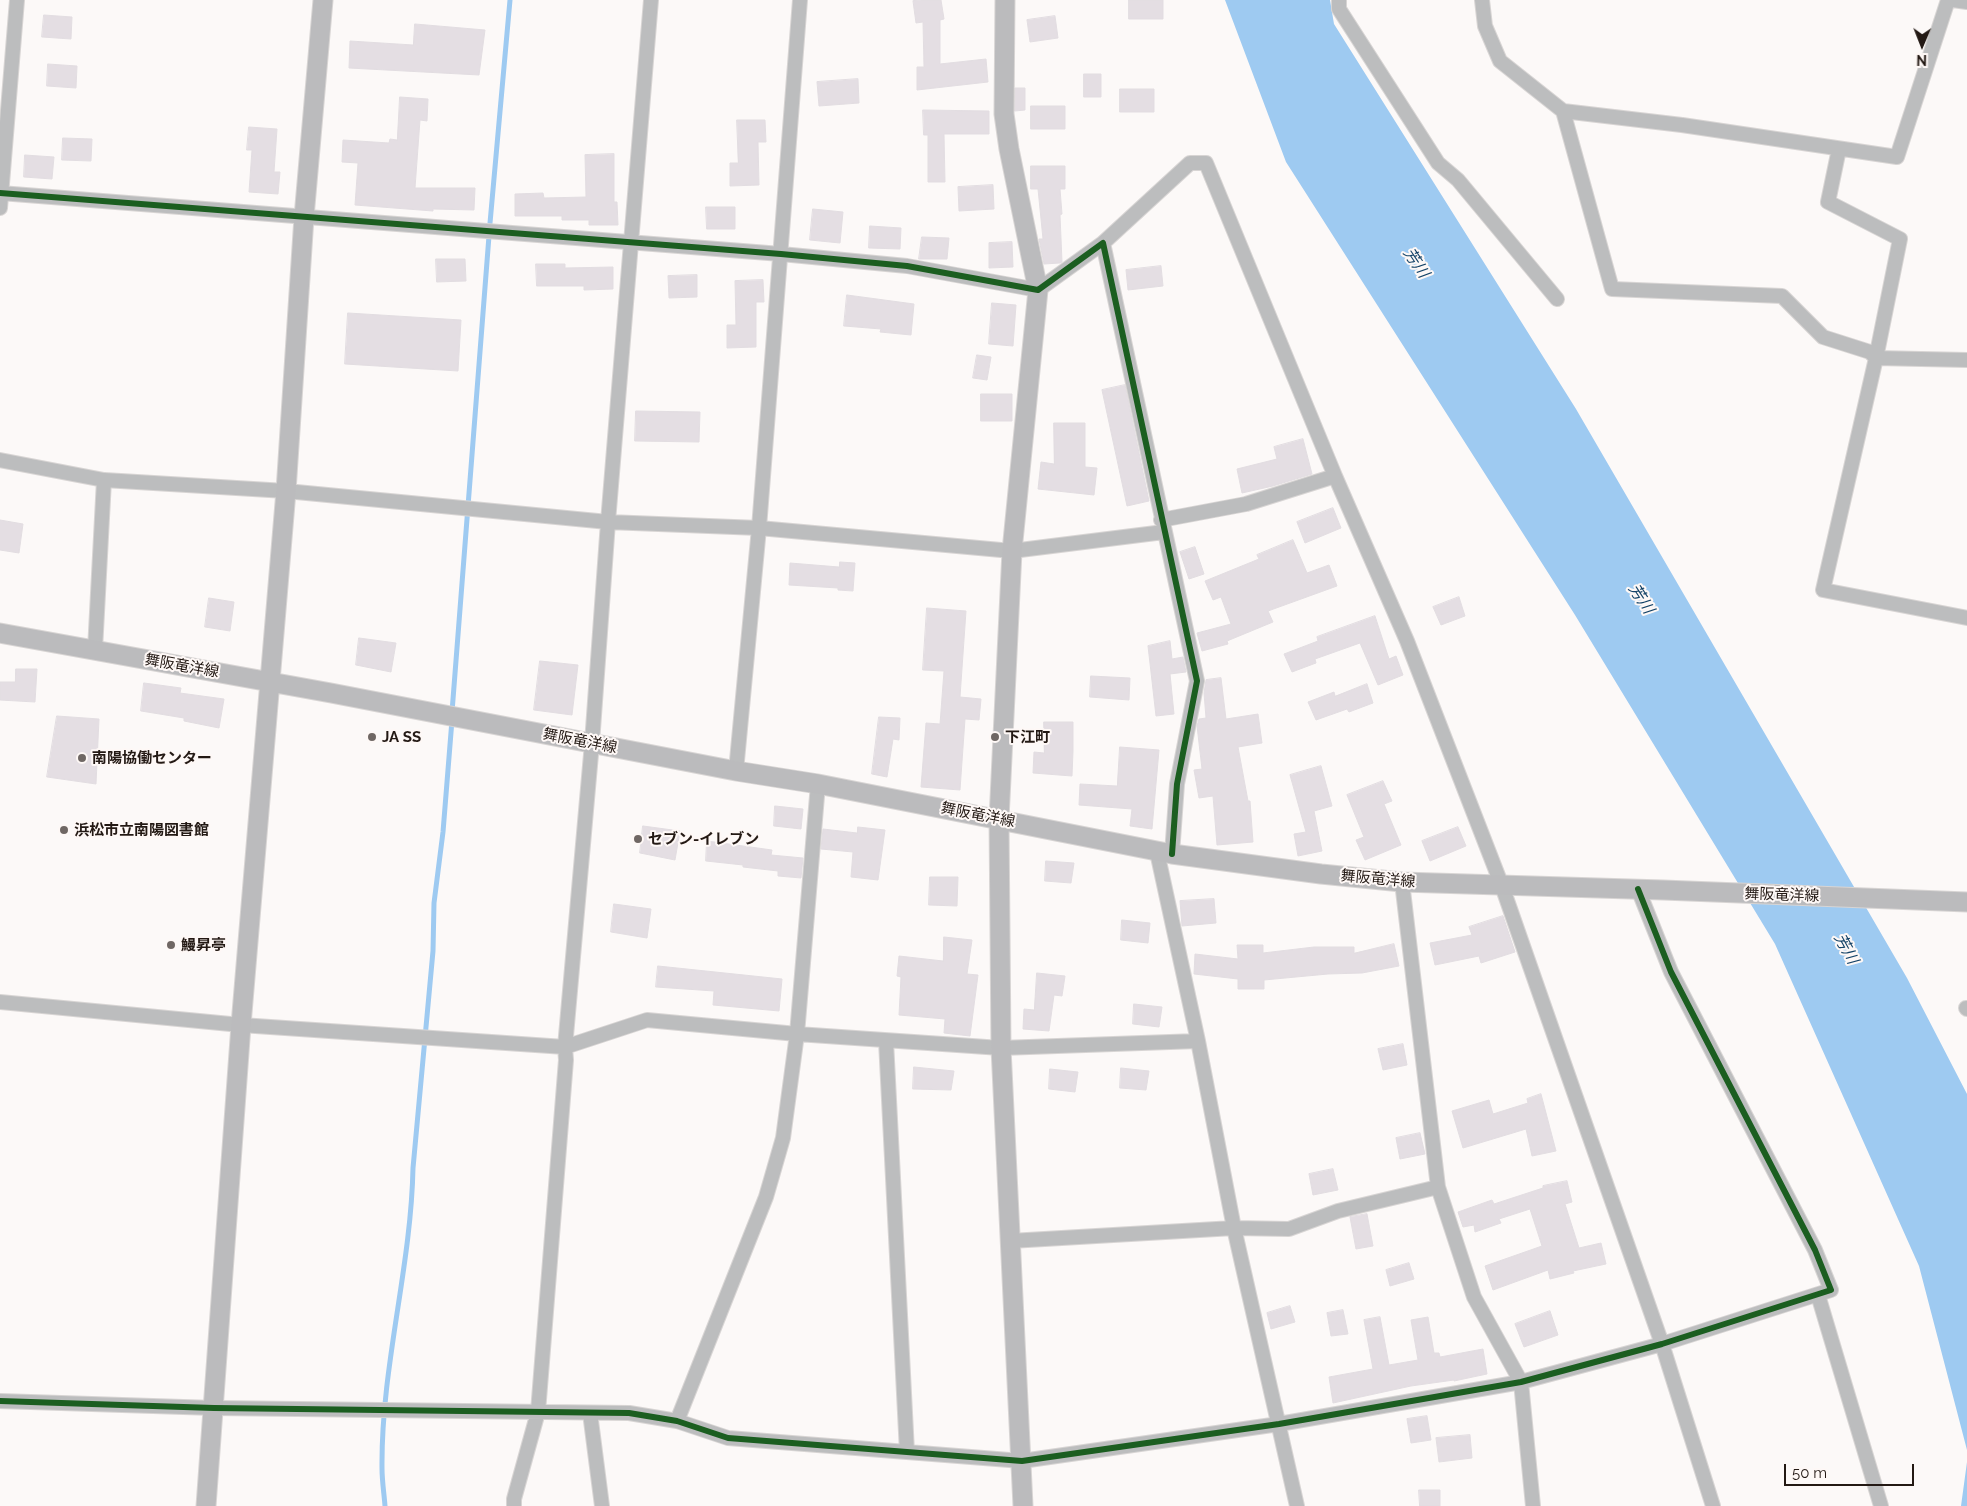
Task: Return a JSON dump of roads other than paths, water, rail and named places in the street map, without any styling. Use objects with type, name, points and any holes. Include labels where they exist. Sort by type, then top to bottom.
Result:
[{"type":"street","points":[[0,208],[17,0]]},
{"type":"street","points":[[206,1506],[241,1025],[286,491],[304,217],[323,0]]},
{"type":"street","points":[[514,1506],[514,1499],[538,1412],[566,1060],[565,1047],[592,743],[608,522],[651,0]]},
{"type":"street","points":[[736,771],[759,528],[800,0]]},
{"type":"street","points":[[1005,0],[1004,114],[1009,148],[1038,290],[1012,551],[999,819],[1001,1048],[1023,1506]]},
{"type":"street","points":[[1338,0],[1339,9],[1438,163],[1458,180],[1557,299]]},
{"type":"street","points":[[1482,0],[1486,26],[1500,62],[1563,111],[1682,125],[1897,157],[1948,0]]},
{"type":"street","points":[[1953,0],[1967,2]]},
{"type":"street","points":[[1563,111],[1612,290],[1782,296],[1823,337],[1870,352],[1876,358],[1967,360]]},
{"type":"street","points":[[1839,149],[1828,202],[1900,240],[1876,358],[1822,590],[1967,618]]},
{"type":"street","points":[[1,193],[781,254],[907,266],[1038,290],[1103,243],[1190,163],[1206,163],[1335,476],[1407,641],[1502,886],[1662,1344],[1713,1506]]},
{"type":"street","points":[[1103,243],[1197,681],[1164,853],[1234,1228],[1297,1506]]},
{"type":"street","points":[[0,460],[104,480],[286,491],[608,522],[759,528],[1012,551],[1163,526],[1246,504],[1335,476]]},
{"type":"street","points":[[95,650],[104,480]]},
{"type":"street","name":"舞阪竜洋線","points":[[0,632],[736,771],[818,784],[1164,853],[1321,874],[1402,882],[1967,902]]},
{"type":"street","points":[[677,1421],[766,1197],[783,1138],[797,1034],[818,784]]},
{"type":"street","points":[[1402,882],[1438,1187],[1474,1297],[1521,1382],[1533,1506]]},
{"type":"street","points":[[0,1401],[214,1408],[629,1413],[677,1421],[728,1438],[1022,1462],[1279,1424],[1521,1382],[1662,1344],[1831,1290],[1815,1250],[1670,972],[1638,889]]},
{"type":"street","points":[[0,1002],[241,1025],[565,1047],[647,1020],[797,1034],[1001,1048],[1198,1041]]},
{"type":"street","points":[[886,1041],[907,1452]]},
{"type":"street","points":[[1010,1241],[1234,1228],[1289,1229],[1338,1211],[1438,1187]]},
{"type":"street","points":[[1818,1295],[1880,1506]]},
{"type":"street","points":[[590,1413],[602,1506]]},
{"type":"water","name":"芳川","points":[[1225,0],[1330,0],[1334,24],[1576,409],[1907,978],[1967,1094],[1967,1450],[1919,1266],[1775,944],[1575,615],[1286,162]]},
{"type":"water","points":[[1967,1462],[1967,1506],[1961,1506]]},
{"type":"waterway","points":[[452,712],[490,223],[510,0]]},
{"type":"waterway","points":[[385,1506],[382,1468],[386,1393],[411,1205],[433,951],[434,903],[443,832],[452,720]]},
{"type":"place","name":"JA SS","points":[[372,737]]},
{"type":"place","name":"下江町","points":[[995,737]]},
{"type":"place","name":"南陽協働センター","points":[[82,758]]},
{"type":"place","name":"浜松市立南陽図書館","points":[[64,830]]},
{"type":"place","name":"セブン-イレブン","points":[[638,839]]},
{"type":"place","name":"鰻昇亭","points":[[171,945]]}]
